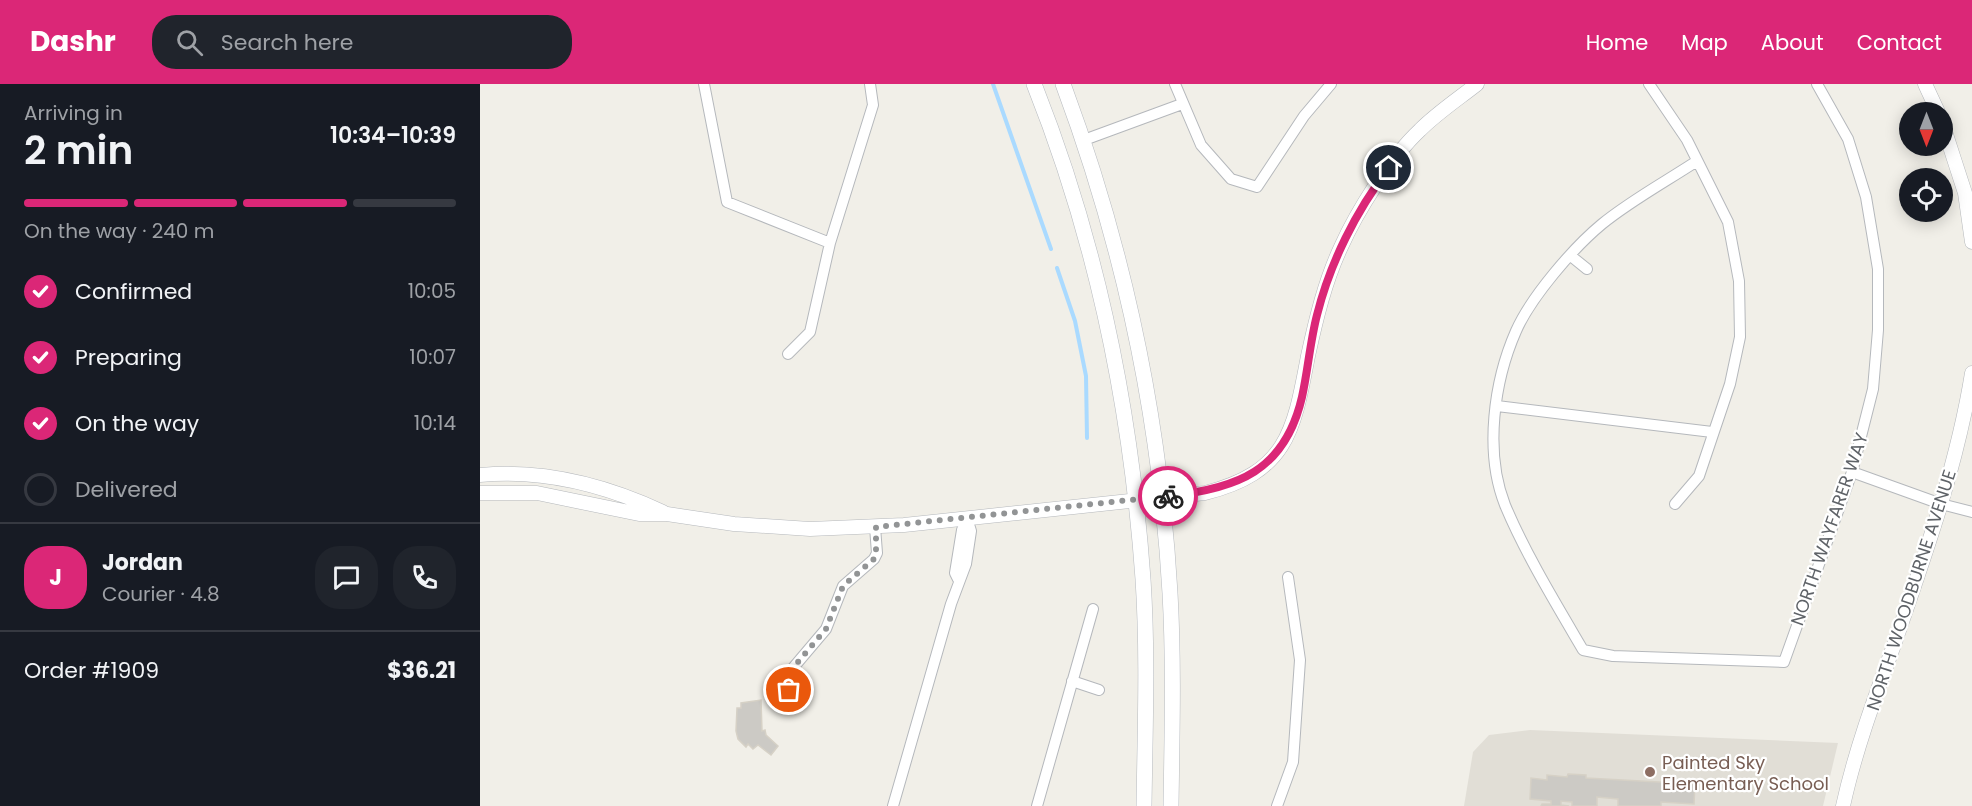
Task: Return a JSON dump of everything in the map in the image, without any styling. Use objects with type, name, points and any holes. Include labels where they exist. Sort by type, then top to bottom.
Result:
[{"type":"main road","points":[[1034,84],[1073,192],[1093,262],[1124,406],[1136,500],[1145,638],[1144,806]]},
{"type":"main road","points":[[1063,84],[1099,184],[1136,328],[1163,497],[1170,595],[1171,806]]},
{"type":"street","points":[[704,84],[727,202],[830,243]]},
{"type":"street","points":[[788,354],[810,332],[830,243],[873,105],[870,84]]},
{"type":"street","points":[[1175,84],[1201,145],[1231,179],[1257,187],[1304,116],[1331,84]]},
{"type":"street","points":[[480,493],[537,493],[639,514],[667,514],[773,528],[876,527],[1205,493],[1243,481],[1261,469],[1283,444],[1297,416],[1317,314],[1341,247],[1375,187],[1419,131],[1477,84]]},
{"type":"street","name":"NORTH WAYFARER WAY","points":[[1497,406],[1493,452],[1504,503],[1583,650],[1614,656],[1784,662],[1852,472],[1873,389],[1878,330],[1878,269],[1866,197],[1848,139],[1817,84]]},
{"type":"street","points":[[1925,84],[1933,102]]},
{"type":"street","points":[[1651,85],[1688,140],[1728,222],[1739,281],[1740,337],[1730,384],[1699,476],[1675,504]]},
{"type":"street","points":[[1084,140],[1182,104]]},
{"type":"street","points":[[1953,156],[1965,193],[1972,242]]},
{"type":"street","points":[[1697,161],[1601,225],[1552,276],[1517,330],[1504,368],[1497,406],[1712,432]]},
{"type":"street","points":[[1571,256],[1587,269]]},
{"type":"street","name":"NORTH WOODBURNE AVENUE","points":[[1843,806],[1876,695],[1941,504],[1964,420],[1972,373]]},
{"type":"street","points":[[1852,472],[1941,504],[1972,512]]},
{"type":"street","points":[[480,475],[534,474],[593,485],[634,498],[667,514]]},
{"type":"street","points":[[893,806],[958,579],[963,574],[971,531],[967,518]]},
{"type":"street","points":[[802,698],[787,687],[787,675],[826,629],[843,586],[874,559],[876,527]]},
{"type":"street","points":[[1277,806],[1293,762],[1300,660],[1288,577]]},
{"type":"street","points":[[1037,806],[1093,609]]},
{"type":"street","points":[[1072,681],[1099,690]]},
{"type":"shaded area","name":"Painted Sky Elementary School","points":[[1530,730],[1838,743],[1823,806],[1464,806],[1473,752],[1489,735]]},
{"type":"building","points":[[761,700],[762,731],[765,730],[766,735],[778,746],[771,755],[758,745],[753,749],[748,744],[746,747],[738,739],[736,731],[737,708],[741,708],[741,703]]},
{"type":"building","points":[[1568,774],[1586,775],[1586,778],[1695,784],[1694,804],[1661,802],[1661,806],[1618,806],[1618,799],[1597,797],[1597,806],[1572,806],[1572,802],[1561,801],[1561,805],[1569,806],[1541,806],[1551,804],[1551,801],[1530,799],[1531,778],[1547,780],[1547,775],[1567,777]]},
{"type":"waterway","points":[[993,84],[1051,249]]},
{"type":"waterway","points":[[1057,268],[1075,321],[1086,376],[1087,438]]},
{"type":"way so far","points":[[789,690],[786,683],[787,675],[826,629],[843,586],[874,559],[876,527],[1168,496]]},
{"type":"place","name":"Painted Sky Elementary School","points":[[1650,772]]},
{"type":"route","points":[[1168,496],[1205,493],[1243,481],[1261,469],[1283,444],[1297,416],[1303,395],[1317,314],[1341,247],[1375,187],[1389,168]]}]
